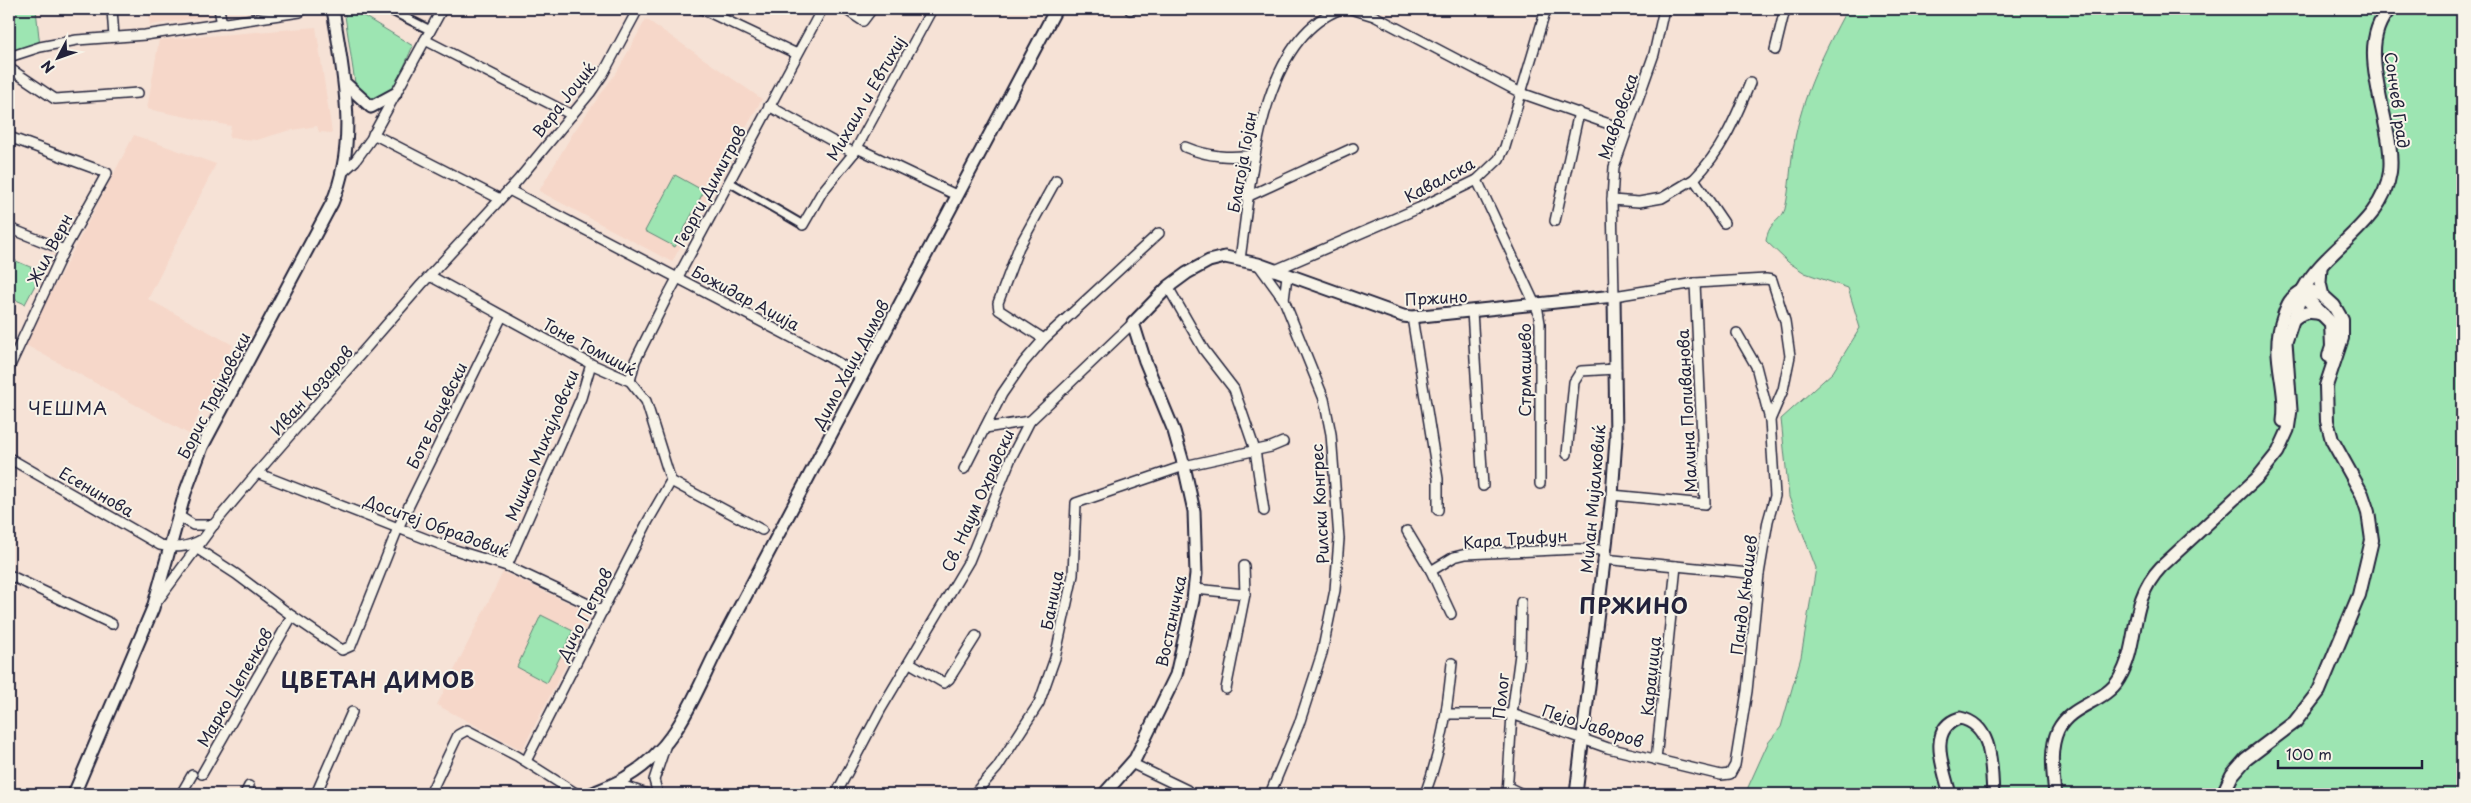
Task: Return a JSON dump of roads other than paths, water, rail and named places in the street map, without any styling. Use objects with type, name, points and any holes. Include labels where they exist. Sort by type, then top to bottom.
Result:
[{"type":"main road","name":"Сончев Град","points":[[2303,290],[2310,277],[2348,239],[2376,207],[2390,173],[2388,142],[2374,62],[2374,42],[2378,26],[2390,9]]},
{"type":"main road","points":[[2223,794],[2232,775],[2246,759],[2295,722],[2319,691],[2362,584],[2372,540],[2368,512],[2362,494],[2332,440],[2327,421],[2326,386],[2344,330],[2339,313],[2323,296],[2303,290],[2306,298],[2331,323],[2333,334],[2332,347],[2320,385],[2322,425],[2334,455],[2368,512]]},
{"type":"street","points":[[112,9],[114,37]]},
{"type":"street","points":[[219,9],[222,24]]},
{"type":"street","points":[[9,57],[40,47],[76,40],[222,24],[300,12],[303,9]]},
{"type":"street","name":"Борис Трајковски","points":[[74,794],[152,608],[179,516],[202,447],[332,203],[342,173],[348,132],[346,84],[333,9]]},
{"type":"street","points":[[388,9],[430,30]]},
{"type":"street","points":[[342,173],[355,161],[373,134],[442,9]]},
{"type":"street","name":"Вера Јоциќ","points":[[500,199],[510,190],[572,115],[603,74],[638,9]]},
{"type":"street","points":[[702,9],[798,54]]},
{"type":"street","name":"Георги Димитров","points":[[630,381],[635,361],[677,278],[822,9]]},
{"type":"street","points":[[845,9],[863,21],[872,9]]},
{"type":"street","name":"Михаил и Евтихиј","points":[[803,225],[822,192],[856,150],[932,9]]},
{"type":"street","name":"Димо Хаџи Димов","points":[[591,794],[613,785],[634,773],[665,746],[674,735],[1056,9]]},
{"type":"street","name":"Благоја Гојан","points":[[1240,259],[1255,156],[1265,109],[1291,50],[1317,23],[1341,9]]},
{"type":"street","points":[[1351,9],[1374,16],[1521,93],[1626,130]]},
{"type":"street","name":"Кавалска","points":[[1273,271],[1420,208],[1477,180],[1499,159],[1505,147],[1546,9]]},
{"type":"street","name":"Мавровска","points":[[1614,296],[1612,200],[1614,168],[1654,54],[1664,9]]},
{"type":"street","points":[[1775,50],[1786,9]]},
{"type":"street","points":[[424,40],[572,115]]},
{"type":"street","points":[[9,68],[55,99],[138,93]]},
{"type":"street","points":[[1612,200],[1639,202],[1662,198],[1694,179],[1720,150],[1750,83]]},
{"type":"street","points":[[346,84],[371,107],[395,94]]},
{"type":"street","points":[[769,106],[856,150],[954,194]]},
{"type":"street","points":[[1555,222],[1578,112]]},
{"type":"street","points":[[373,134],[500,199]]},
{"type":"street","name":"Жил Верн","points":[[9,137],[107,173],[64,250],[9,368]]},
{"type":"street","points":[[1185,147],[1213,156],[1230,158],[1255,156]]},
{"type":"street","points":[[1249,196],[1353,148]]},
{"type":"street","points":[[1694,179],[1724,223]]},
{"type":"street","points":[[1044,339],[999,310],[998,303],[1019,248],[1056,180]]},
{"type":"street","name":"Стрмашево","points":[[1477,180],[1535,305],[1540,323],[1540,484]]},
{"type":"street","points":[[730,182],[803,225]]},
{"type":"street","name":"Божидар Аџија","points":[[510,190],[824,355],[862,377]]},
{"type":"street","name":"Иван Козаров","points":[[152,608],[214,525],[258,473],[500,199]]},
{"type":"street","points":[[9,228],[64,250]]},
{"type":"street","points":[[964,469],[1011,379],[1044,339],[1159,233]]},
{"type":"street","name":"Пржино","points":[[1132,322],[1168,287],[1209,261],[1225,257],[1258,264],[1394,314],[1412,317],[1614,296],[1695,283],[1766,278],[1772,280]]},
{"type":"street","name":"Рилски Конгрес","points":[[1258,264],[1284,300],[1324,399],[1331,434],[1339,539],[1336,590],[1322,653],[1299,724],[1270,794]]},
{"type":"street","points":[[2321,267],[2320,283],[2323,296]]},
{"type":"street","name":"Тоне Томшиќ","points":[[430,276],[591,364],[630,381],[646,401],[670,472],[671,481]]},
{"type":"street","name":"Рилски Конгрес","points":[[1284,300],[1287,276]]},
{"type":"street","name":"Пандо Књашев","points":[[1770,420],[1783,390],[1790,356],[1785,321],[1772,280]]},
{"type":"street","name":"Малина Попиванова","points":[[1612,495],[1705,504],[1695,283]]},
{"type":"street","points":[[1168,287],[1204,350],[1234,389],[1255,450],[1264,511]]},
{"type":"street","points":[[2055,794],[2053,752],[2055,738],[2061,724],[2071,714],[2111,689],[2117,682],[2128,658],[2138,605],[2148,584],[2162,567],[2271,463],[2288,430],[2291,399],[2285,348],[2303,290]]},
{"type":"street","points":[[2240,492],[2265,462],[2278,439],[2284,407],[2277,363],[2277,337],[2290,300],[2303,290]]},
{"type":"street","name":"Милан Мијалковиќ","points":[[1576,794],[1612,495],[1616,439],[1614,296]]},
{"type":"street","points":[[1472,311],[1483,486]]},
{"type":"street","points":[[2292,321],[2297,316],[2308,312],[2324,315]]},
{"type":"street","name":"Боте Боцевски","points":[[351,646],[398,528],[502,316]]},
{"type":"street","points":[[1412,317],[1438,479],[1438,510]]},
{"type":"street","name":"Св. Наум Охридски","points":[[836,794],[881,709],[969,561],[1011,458],[1030,421],[1132,322]]},
{"type":"street","name":"Востаничка","points":[[1104,794],[1131,763],[1178,669],[1195,589],[1197,558],[1195,524],[1184,466],[1174,431],[1145,361],[1132,322]]},
{"type":"street","name":"Пандо Књашев","points":[[1730,774],[1735,765],[1747,691],[1759,574],[1768,521],[1775,496],[1770,420],[1756,366],[1737,333]]},
{"type":"street","name":"Мишко Михајловски","points":[[507,566],[581,398],[591,364]]},
{"type":"street","points":[[1567,454],[1574,382],[1581,371],[1616,369]]},
{"type":"street","points":[[985,428],[1030,421]]},
{"type":"street","points":[[1184,466],[1271,447],[1283,442]]},
{"type":"street","name":"Есенинова","points":[[9,458],[160,545],[171,547]]},
{"type":"street","name":"Баница","points":[[974,794],[997,768],[1038,703],[1055,658],[1073,576],[1076,502],[1184,466]]},
{"type":"street","name":"Доситеј Обрадовиќ","points":[[258,473],[398,528],[507,566],[603,611]]},
{"type":"street","points":[[671,481],[762,530]]},
{"type":"street","name":"Дичо Петров","points":[[526,761],[671,481]]},
{"type":"street","points":[[179,516],[193,525],[214,525]]},
{"type":"street","points":[[1407,531],[1431,571],[1451,614]]},
{"type":"street","points":[[171,547],[188,546],[204,538]]},
{"type":"street","name":"Марко Цепенков","points":[[196,548],[342,650],[351,646]]},
{"type":"street","name":"Кара Трифун","points":[[1431,571],[1454,557],[1466,554],[1577,549],[1676,566],[1759,574]]},
{"type":"street","points":[[1226,689],[1245,594],[1244,566]]},
{"type":"street","name":"Караџица","points":[[1656,760],[1676,566]]},
{"type":"street","points":[[9,575],[112,624]]},
{"type":"street","points":[[1195,589],[1245,594]]},
{"type":"street","name":"Полог","points":[[1508,791],[1512,714],[1520,654],[1521,602]]},
{"type":"street","name":"Марко Цепенков","points":[[202,774],[292,616]]},
{"type":"street","points":[[910,663],[944,683],[949,679],[976,636]]},
{"type":"street","points":[[1425,794],[1438,757],[1447,714],[1452,663]]},
{"type":"street","points":[[316,794],[352,712]]},
{"type":"street","name":"Пејо Јаворов","points":[[1447,714],[1512,714],[1642,758],[1721,774],[1730,774]]},
{"type":"street","points":[[1950,794],[1940,749],[1940,738],[1948,724],[1960,718],[1974,723],[1989,747],[1993,794]]},
{"type":"street","points":[[430,794],[458,735],[463,730],[481,736],[526,761],[577,794]]},
{"type":"street","points":[[658,794],[654,780],[665,746]]},
{"type":"street","points":[[1131,763],[1187,790]]},
{"type":"street","points":[[181,794],[192,775]]},
{"type":"street","points":[[613,785],[624,786],[647,794]]},
{"type":"street","points":[[1508,791],[1522,794]]},
{"type":"district","name":"ЧЕШМА","points":[[68,407]]},
{"type":"district","name":"ПРЖИНО","points":[[1634,605]]},
{"type":"district","name":"ЦВЕТАН ДИМОВ","points":[[378,679]]}]
